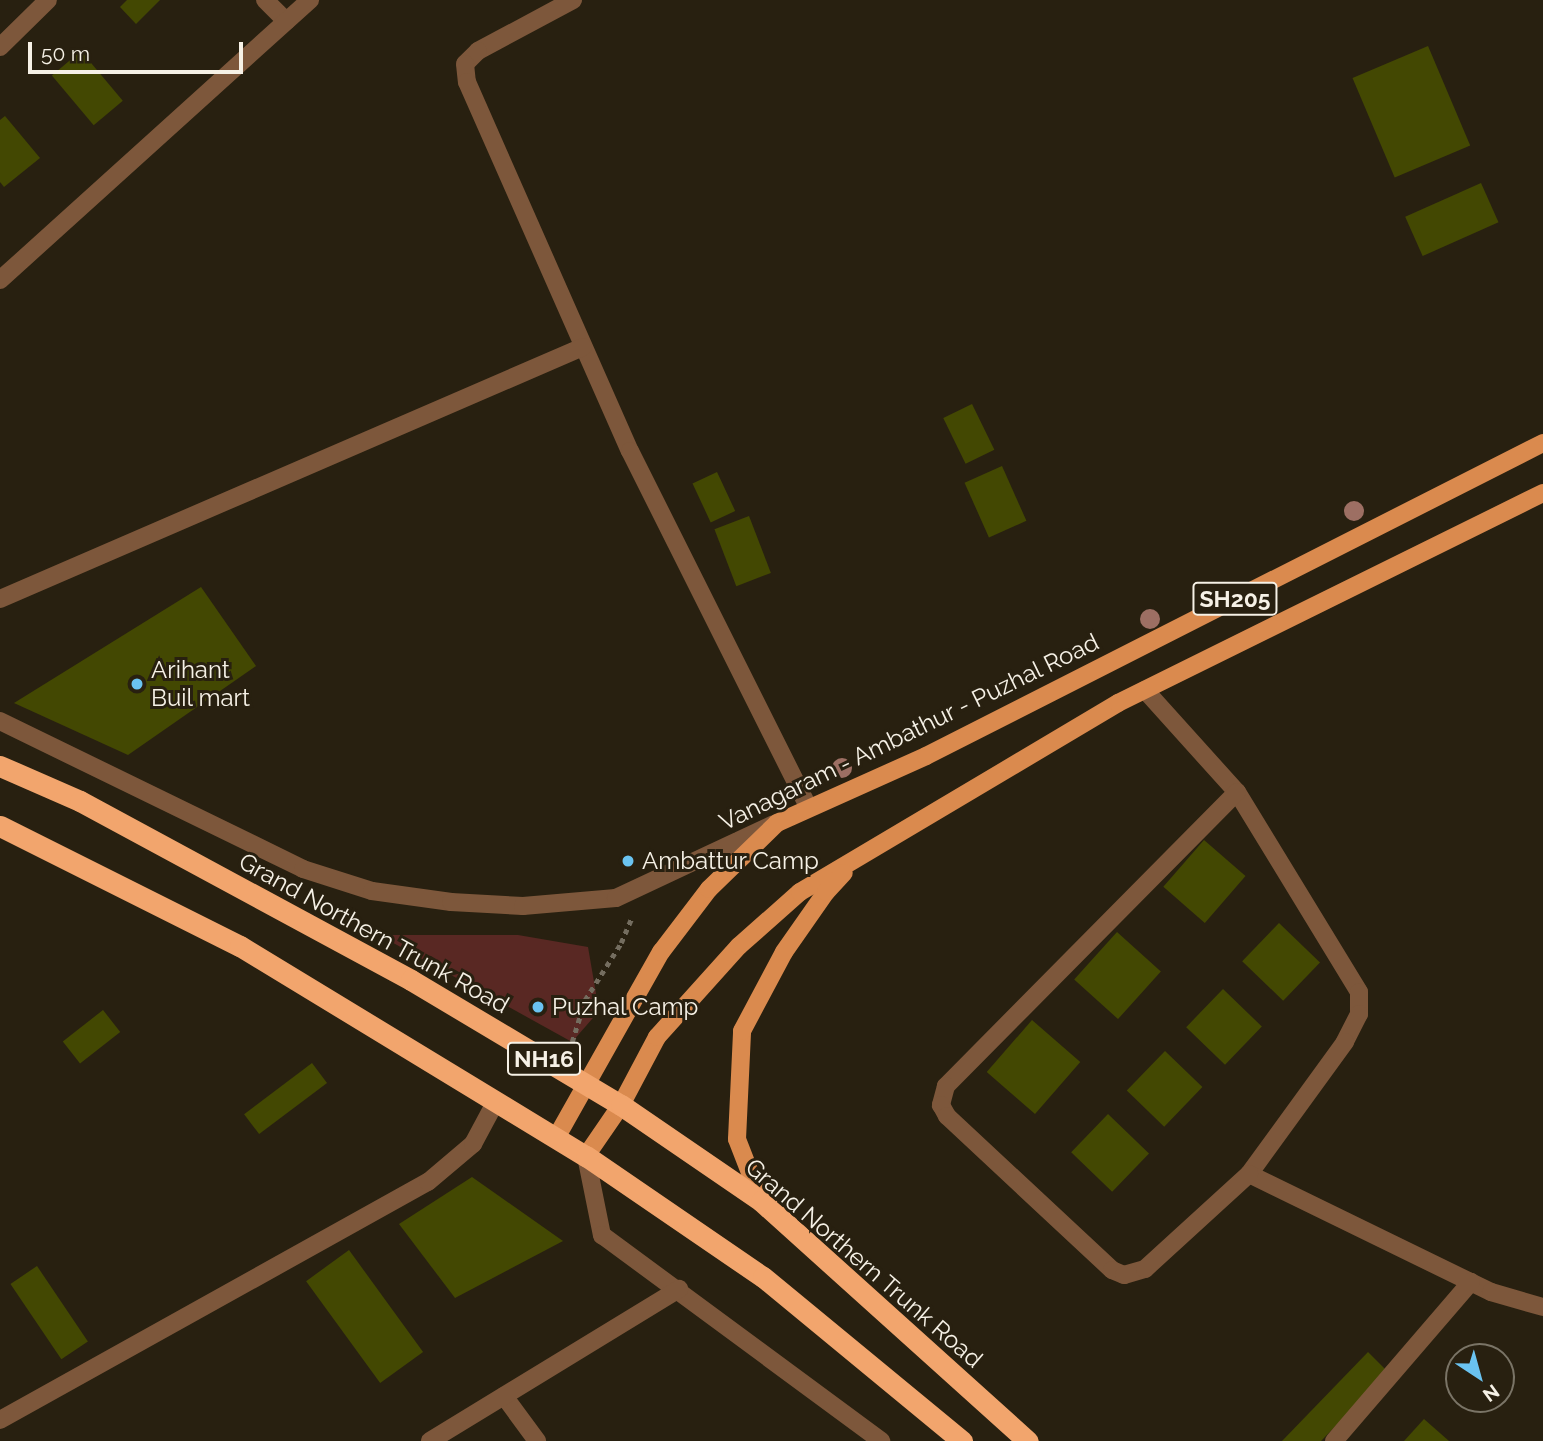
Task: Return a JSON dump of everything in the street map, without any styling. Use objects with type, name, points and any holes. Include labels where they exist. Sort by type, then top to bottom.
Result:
[{"type":"highway","name":"Grand Northern Trunk Road","points":[[0,766],[80,801],[411,980],[621,1105],[761,1201],[1028,1441]]},
{"type":"highway","name":"NH16","points":[[0,826],[240,946],[586,1156],[763,1276],[962,1441]]},
{"type":"main road","name":"Vanagaram - Ambathur - Puzhal Road","points":[[777,823],[926,756],[1543,443]]},
{"type":"main road","points":[[586,1156],[621,1105],[657,1037],[739,946],[800,892],[1144,690],[1543,493]]},
{"type":"main road","points":[[556,1138],[661,952],[709,889],[777,823]]},
{"type":"main road","points":[[761,1201],[737,1139],[742,1031],[784,952],[826,892],[856,860]]},
{"type":"street","points":[[0,47],[48,0]]},
{"type":"street","points":[[265,0],[286,20]]},
{"type":"street","points":[[0,279],[310,0]]},
{"type":"street","points":[[573,0],[478,51],[466,64],[467,82],[648,488],[809,808]]},
{"type":"street","points":[[0,598],[583,347]]},
{"type":"street","points":[[1144,690],[1237,792],[1359,992],[1359,1014],[1345,1042],[1249,1174],[1146,1269],[1124,1275],[1112,1269],[947,1116],[942,1105],[946,1086],[1237,792]]},
{"type":"street","name":"Vanagaram - Ambathur - Puzhal Road","points":[[0,721],[303,869],[372,891],[452,902],[523,906],[616,898],[777,823]]},
{"type":"street","points":[[0,1420],[428,1182],[473,1144],[495,1103]]},
{"type":"street","points":[[586,1156],[602,1235],[679,1289],[881,1441]]},
{"type":"street","points":[[1249,1174],[1492,1292],[1543,1307]]},
{"type":"street","points":[[1334,1441],[1471,1282]]},
{"type":"street","points":[[430,1441],[679,1289]]},
{"type":"street","points":[[504,1396],[537,1441]]},
{"type":"path","points":[[572,1042],[585,1000],[621,943],[645,884]]},
{"type":"shaded area","points":[[379,935],[518,935],[588,947],[599,1011],[572,1042]]},
{"type":"building","points":[[127,0],[160,0],[136,24],[120,7]]},
{"type":"building","points":[[1428,46],[1470,145],[1395,177],[1353,78]]},
{"type":"building","points":[[81,51],[123,101],[94,125],[52,75]]},
{"type":"building","points":[[5,116],[40,158],[4,187],[0,182],[0,120]]},
{"type":"building","points":[[1481,183],[1498,222],[1423,256],[1405,217]]},
{"type":"building","points":[[972,404],[994,450],[966,464],[943,418]]},
{"type":"building","points":[[1002,466],[1026,521],[989,537],[965,483]]},
{"type":"building","points":[[717,472],[735,511],[711,522],[693,483]]},
{"type":"building","points":[[749,516],[771,573],[736,586],[714,529]]},
{"type":"building","name":"Arihant Buil mart","points":[[201,587],[256,666],[128,755],[14,703]]},
{"type":"building","points":[[1204,840],[1246,876],[1205,923],[1163,887]]},
{"type":"building","points":[[1279,923],[1320,963],[1283,1001],[1242,961]]},
{"type":"building","points":[[1117,932],[1161,971],[1118,1019],[1074,980]]},
{"type":"building","points":[[1223,989],[1262,1027],[1225,1065],[1186,1027]]},
{"type":"building","points":[[103,1010],[120,1032],[80,1063],[63,1041]]},
{"type":"building","points":[[1032,1020],[1080,1062],[1035,1114],[987,1072]]},
{"type":"building","points":[[1165,1051],[1202,1087],[1164,1127],[1127,1091]]},
{"type":"building","points":[[312,1063],[327,1083],[259,1134],[244,1114]]},
{"type":"building","points":[[1108,1114],[1149,1154],[1112,1192],[1071,1152]]},
{"type":"building","points":[[472,1177],[563,1241],[455,1298],[399,1224]]},
{"type":"building","points":[[349,1250],[423,1352],[380,1383],[306,1281]]},
{"type":"building","points":[[37,1266],[88,1341],[61,1359],[10,1284]]},
{"type":"building","points":[[1368,1352],[1388,1372],[1321,1441],[1282,1441]]},
{"type":"building","points":[[1424,1419],[1449,1441],[1404,1441]]},
{"type":"place","name":"Arihant Buil mart","points":[[137,684]]},
{"type":"place","name":"Ambattur Camp","points":[[628,861]]},
{"type":"place","name":"Puzhal Camp","points":[[538,1007]]}]
